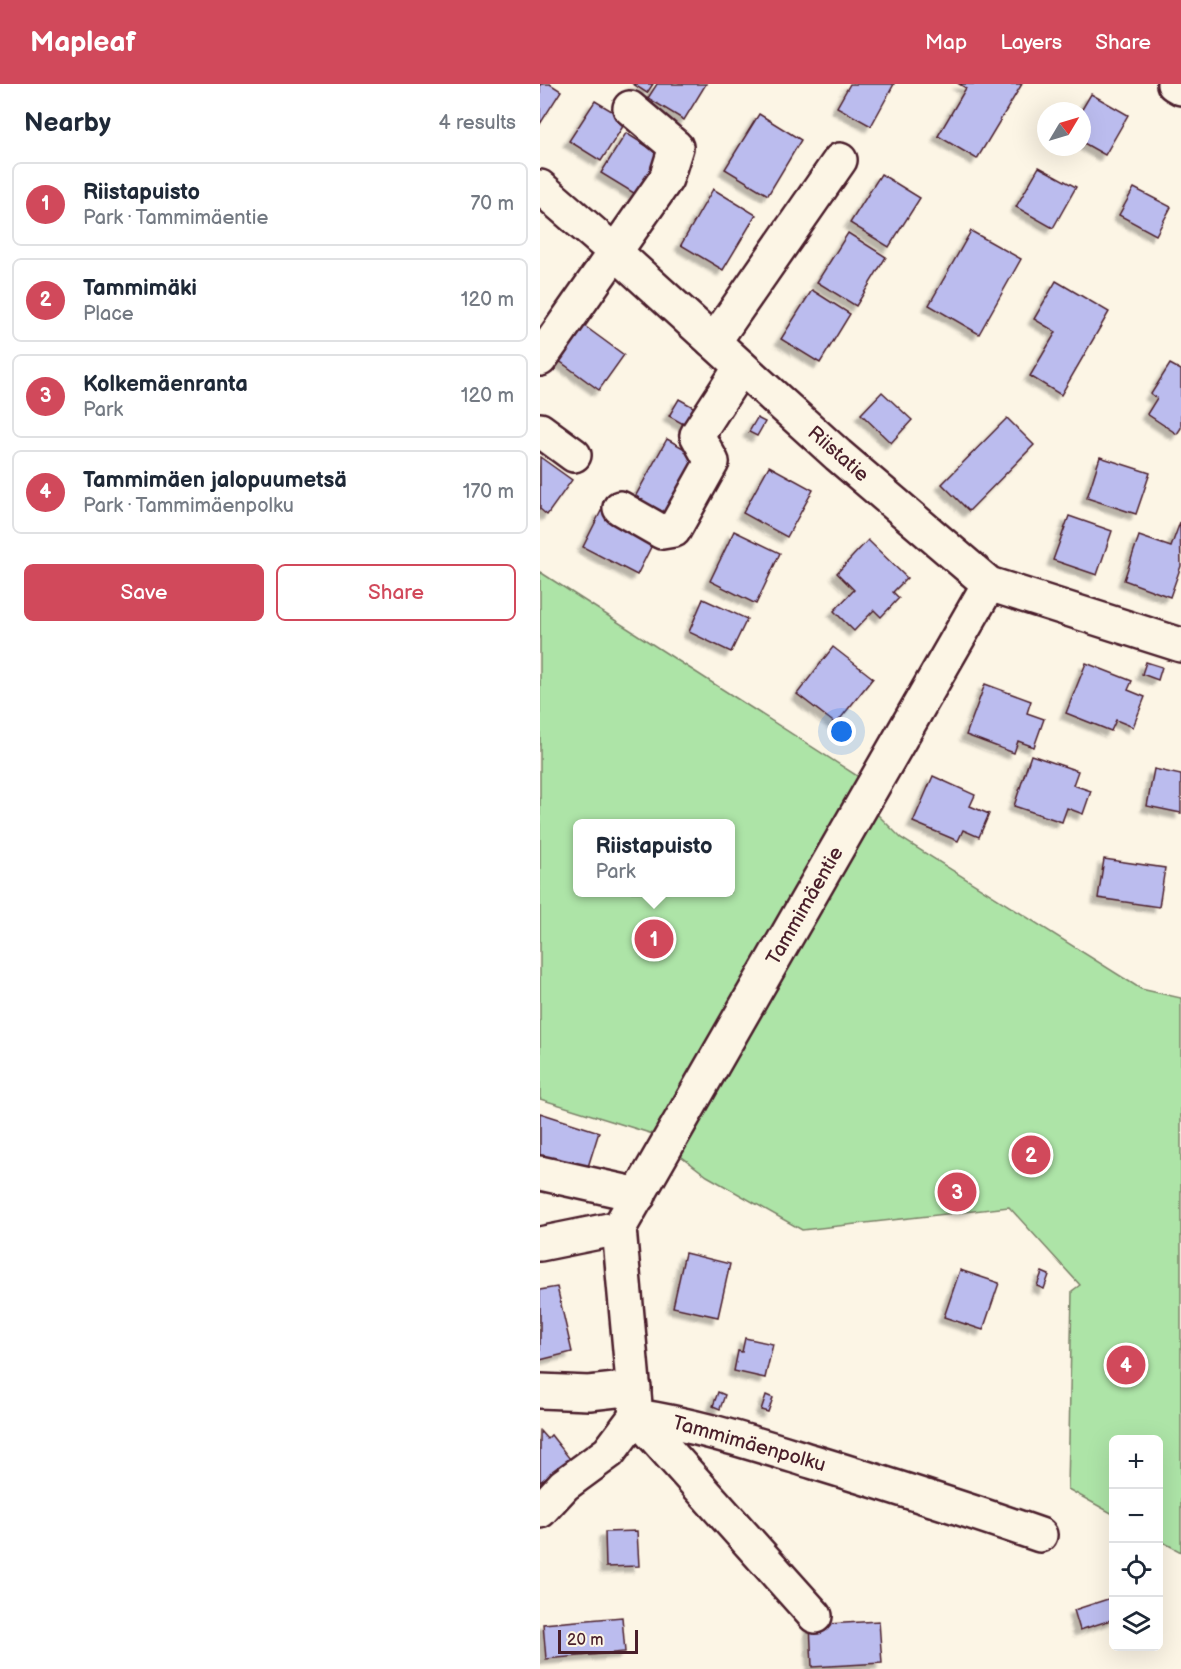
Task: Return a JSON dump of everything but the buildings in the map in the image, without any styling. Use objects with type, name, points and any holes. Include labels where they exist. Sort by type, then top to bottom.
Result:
[{"type":"street","points":[[1174,84],[1181,88]]},
{"type":"street","points":[[540,359],[666,179],[675,147],[630,108]]},
{"type":"street","points":[[712,340],[722,330],[840,160]]},
{"type":"street","name":"Riistatie","points":[[540,187],[615,252],[838,455],[989,584],[1181,645]]},
{"type":"street","points":[[620,508],[662,532],[674,530],[712,462],[697,435],[741,367]]},
{"type":"street","points":[[540,430],[574,456]]},
{"type":"street","name":"Tammimäentie","points":[[619,1228],[989,584]]},
{"type":"street","points":[[540,1173],[639,1195]]},
{"type":"street","points":[[540,1244],[619,1228],[635,1402],[609,1452],[564,1485],[540,1511]]},
{"type":"street","name":"Tammimäenpolku","points":[[540,1391],[589,1393],[635,1402],[666,1420],[740,1439],[928,1497],[1040,1535]]},
{"type":"street","points":[[635,1402],[815,1616]]},
{"type":"green space","points":[[540,572],[862,779],[653,1134],[540,1099]]},
{"type":"green space","points":[[874,811],[901,838],[1141,989],[1181,998],[1181,1552],[1163,1542],[1163,1435],[1109,1435],[1109,1512],[1068,1489],[1072,1291],[1080,1285],[1009,1207],[802,1230],[707,1176],[677,1153]]},
{"type":"place","name":"Riistapuisto","points":[[654,939]]},
{"type":"place","name":"Tammimäki","points":[[1031,1155]]},
{"type":"place","name":"Kolkemäenranta","points":[[957,1192]]},
{"type":"place","name":"Tammimäen jalopuumetsä","points":[[1126,1365]]}]
